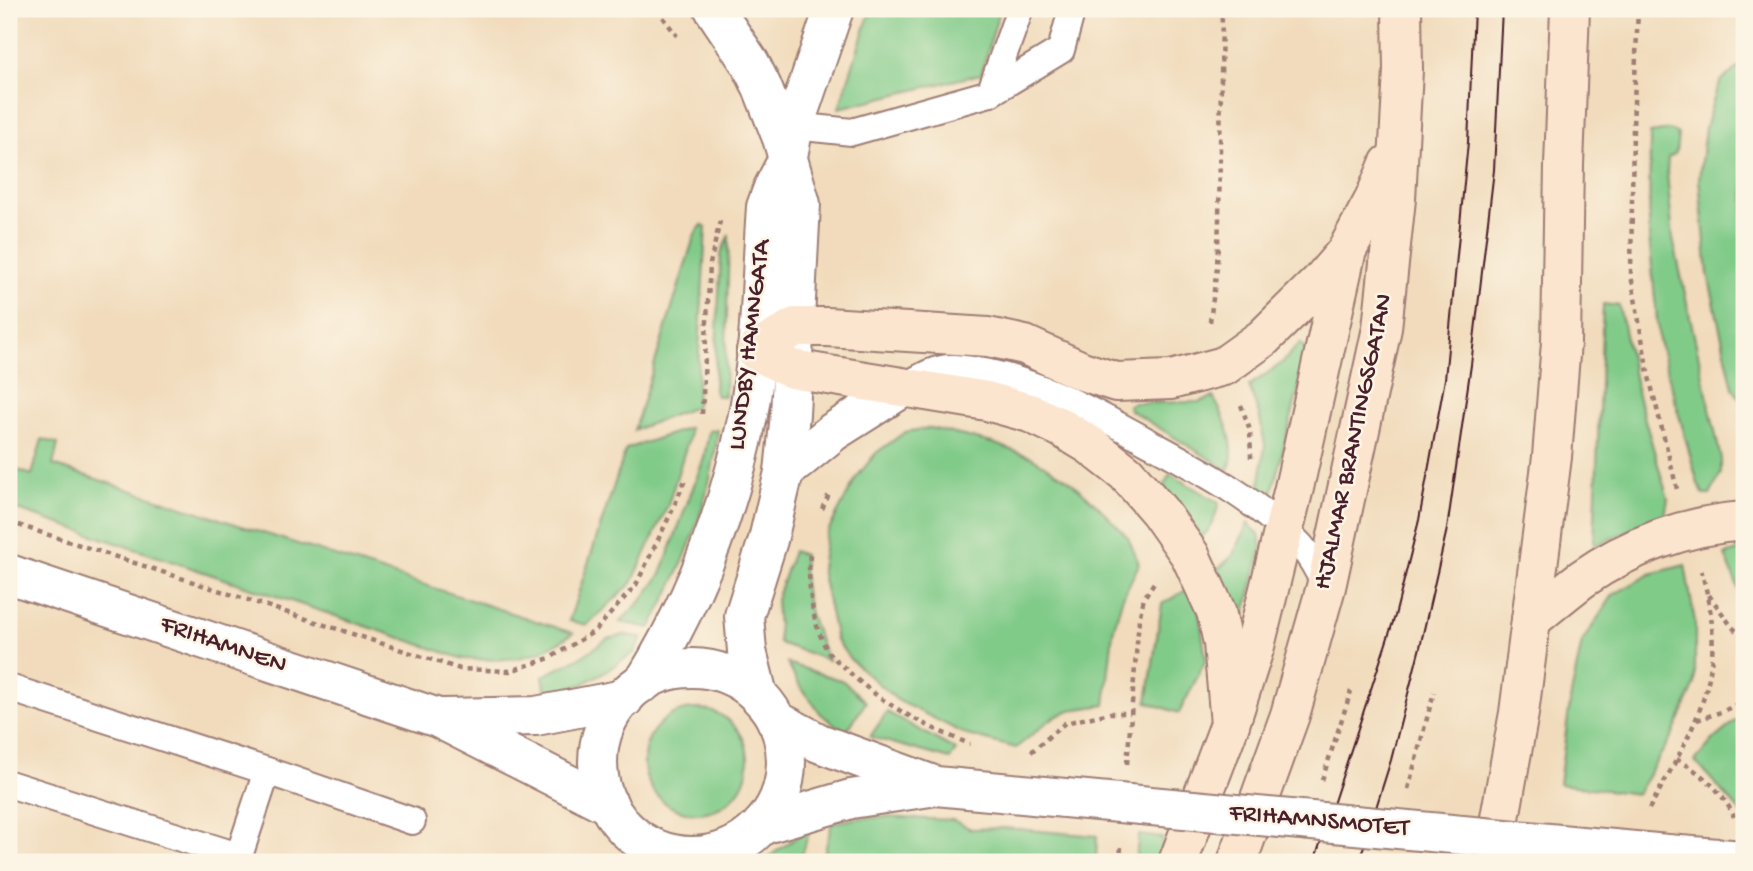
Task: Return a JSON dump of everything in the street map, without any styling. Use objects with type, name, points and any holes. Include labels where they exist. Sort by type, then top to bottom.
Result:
[{"type":"main road","points":[[1492,862],[1514,740],[1552,457],[1561,342],[1570,9]]},
{"type":"main road","name":"HJALMAR BRANTINGSGATAN","points":[[1237,862],[1290,715],[1326,587],[1382,328],[1391,268],[1403,70],[1403,13]]},
{"type":"main road","points":[[756,351],[795,327],[988,337],[1025,345],[1082,371],[1116,382],[1171,380],[1224,366],[1263,338],[1321,281],[1346,252],[1374,200],[1399,139]]},
{"type":"main road","points":[[1178,862],[1230,724],[1255,646],[1284,530],[1346,252]]},
{"type":"main road","points":[[756,351],[792,369],[901,389],[988,401],[1030,413],[1080,439],[1126,473],[1159,510],[1191,555],[1216,611],[1223,643],[1230,724]]},
{"type":"main road","points":[[1531,620],[1583,578],[1632,551],[1688,530],[1744,521]]},
{"type":"street","name":"LUNDBY HAMNGATA","points":[[714,9],[750,63],[782,138],[791,144],[801,204],[784,472],[768,540],[744,616],[747,651],[767,708]]},
{"type":"street","name":"LUNDBY HAMNGATA","points":[[634,690],[671,639],[701,576],[731,488],[748,413],[756,351],[766,207],[791,144],[834,9]]},
{"type":"street","points":[[784,472],[833,432],[901,389]]},
{"type":"street","name":"FRIHAMNEN","points":[[9,574],[438,718],[609,805]]},
{"type":"street","points":[[678,669],[703,669],[738,680],[767,708],[785,746],[785,775],[777,802],[744,844],[713,854],[685,856],[658,849],[636,849],[609,805],[600,778],[599,750],[607,722],[634,690],[678,669]]},
{"type":"street","name":"FRIHAMNEN","points":[[438,718],[536,716],[584,708],[634,690]]},
{"type":"street","name":"FRIHAMNSMOTET","points":[[767,708],[819,743],[936,786]]},
{"type":"street","name":"FRIHAMNSMOTET","points":[[744,844],[851,799],[936,786],[1744,860]]},
{"type":"lane","points":[[990,93],[1020,9]]},
{"type":"lane","points":[[791,144],[852,132],[990,93],[1061,50],[1072,9]]},
{"type":"lane","points":[[901,389],[933,371],[953,368],[1010,379],[1054,393],[1243,496],[1303,548],[1326,587]]},
{"type":"lane","points":[[9,688],[412,821]]},
{"type":"lane","points":[[9,783],[238,859],[267,771]]},
{"type":"path","points":[[657,9],[680,39]]},
{"type":"path","points":[[1638,9],[1630,275],[1648,373],[1680,499]]},
{"type":"path","points":[[701,421],[710,264],[720,219]]},
{"type":"path","points":[[9,522],[460,669],[510,671],[550,658],[595,631],[636,585],[687,475]]},
{"type":"path","points":[[820,514],[836,483]]},
{"type":"path","points":[[811,548],[808,572],[814,614],[827,651],[881,700],[936,731],[981,749]]},
{"type":"path","points":[[1127,766],[1139,619],[1144,598],[1154,582],[1151,570]]},
{"type":"path","points":[[1728,803],[1692,767],[1676,760],[1696,721],[1710,678],[1714,640],[1708,594],[1732,627],[1744,638]]},
{"type":"path","points":[[1319,789],[1351,691]]},
{"type":"path","points":[[1406,797],[1434,692]]},
{"type":"path","points":[[1696,721],[1744,700]]},
{"type":"path","points":[[1042,742],[1065,723],[1110,713],[1130,713]]},
{"type":"path","points":[[1119,862],[1122,832]]},
{"type":"green space","points":[[871,9],[1000,9],[981,74],[839,108]]},
{"type":"green space","points":[[1744,63],[1744,406],[1733,388],[1708,274],[1699,179],[1705,128],[1715,95],[1721,81]]},
{"type":"green space","points":[[1670,130],[1678,134],[1676,153],[1668,158],[1667,172],[1673,239],[1721,459],[1721,473],[1710,495],[1704,495],[1698,484],[1659,341],[1649,236],[1650,133]]},
{"type":"green space","points":[[702,225],[706,227],[696,405],[634,430],[695,234]]},
{"type":"green space","points":[[729,235],[725,396],[717,396],[714,391],[721,253]]},
{"type":"green space","points":[[1603,304],[1619,306],[1638,396],[1668,499],[1665,515],[1594,546]]},
{"type":"green space","points":[[1300,343],[1308,352],[1271,497],[1259,490],[1265,445],[1260,418],[1249,386],[1282,363]]},
{"type":"green space","points":[[1213,397],[1222,413],[1231,442],[1231,462],[1228,470],[1130,410],[1128,406],[1133,403],[1199,402]]},
{"type":"green space","points":[[689,428],[689,437],[668,505],[632,583],[587,625],[569,621],[626,449]]},
{"type":"green space","points":[[931,428],[992,443],[1031,457],[1069,480],[1128,537],[1139,564],[1122,599],[1113,632],[1105,705],[1070,710],[1051,719],[1016,748],[967,735],[897,700],[851,660],[836,640],[821,569],[826,535],[856,478],[876,453],[905,432]]},
{"type":"green space","points":[[718,430],[703,507],[685,557],[663,605],[650,628],[620,622],[642,600],[661,574],[704,458],[709,431]]},
{"type":"green space","points":[[42,439],[58,444],[53,465],[573,633],[546,649],[522,657],[464,659],[9,507],[9,467],[32,475]]},
{"type":"green space","points":[[1170,474],[1219,503],[1209,529],[1197,539],[1162,489]]},
{"type":"green space","points":[[1248,523],[1259,535],[1262,547],[1239,637],[1213,574],[1234,554]]},
{"type":"green space","points":[[1744,549],[1744,603],[1725,555]]},
{"type":"green space","points":[[793,551],[804,555],[806,596],[817,635],[828,660],[779,643],[776,600]]},
{"type":"green space","points":[[1685,565],[1695,622],[1695,684],[1673,734],[1637,794],[1559,784],[1571,695],[1582,642],[1613,595],[1650,574]]},
{"type":"green space","points":[[1188,589],[1198,605],[1206,660],[1179,713],[1147,702],[1162,604]]},
{"type":"green space","points":[[624,635],[642,637],[635,652],[581,685],[546,693],[543,676],[583,656],[607,639]]},
{"type":"green space","points":[[787,663],[843,681],[866,702],[846,732],[822,715],[799,685]]},
{"type":"green space","points":[[696,709],[716,713],[733,724],[744,741],[748,761],[744,781],[733,798],[716,809],[696,813],[676,809],[659,798],[648,781],[644,761],[648,741],[659,724],[676,713]]},
{"type":"green space","points":[[887,712],[956,750],[950,759],[870,737]]},
{"type":"green space","points":[[1744,714],[1744,816],[1695,761],[1714,739]]},
{"type":"green space","points":[[882,817],[953,820],[971,829],[1005,828],[1097,836],[1096,862],[822,862],[832,823]]},
{"type":"green space","points":[[810,828],[800,862],[764,862],[774,853]]},
{"type":"green space","points":[[1139,835],[1163,838],[1159,862],[1135,862]]},
{"type":"tram line","points":[[1314,862],[1395,616],[1419,520],[1445,379],[1468,142],[1474,9]]},
{"type":"tram line","points":[[1359,862],[1391,760],[1447,529],[1471,365],[1494,170],[1502,9]]}]
